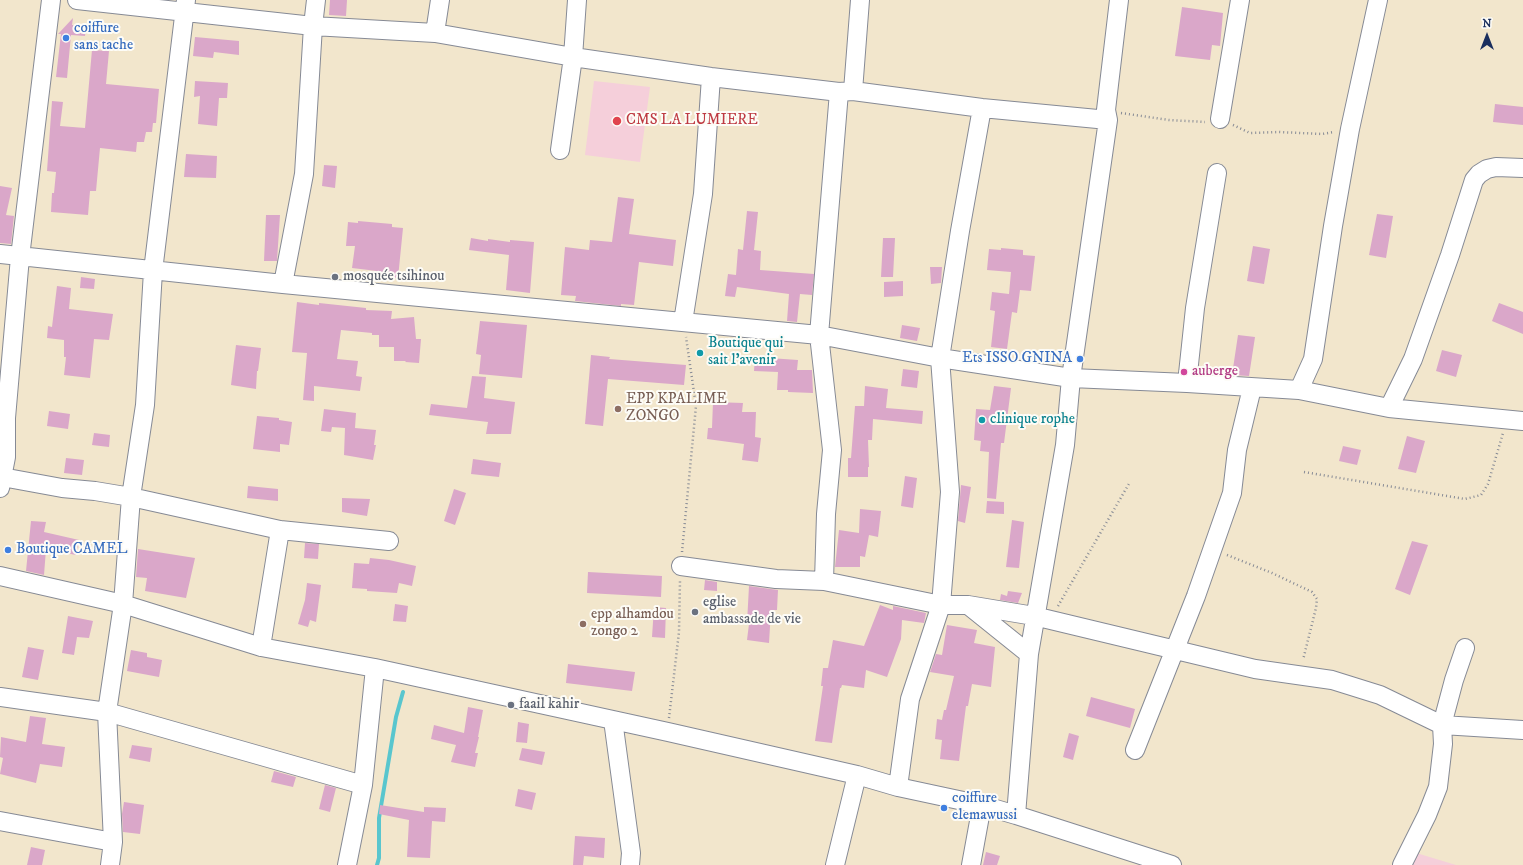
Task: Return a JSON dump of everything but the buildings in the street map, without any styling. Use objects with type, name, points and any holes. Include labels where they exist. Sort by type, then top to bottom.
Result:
[{"type":"street","points":[[51,0],[20,257],[6,418],[6,458],[1,483],[95,491],[131,497],[280,530],[389,541]]},
{"type":"street","points":[[77,0],[186,6],[313,26],[435,33],[573,57],[711,77],[846,91],[982,108],[1108,120]]},
{"type":"street","points":[[282,284],[304,174],[313,26],[316,0]]},
{"type":"street","points":[[435,33],[440,0]]},
{"type":"street","points":[[560,150],[573,57],[578,0]]},
{"type":"street","points":[[824,582],[826,514],[832,450],[819,335],[846,91],[860,0]]},
{"type":"street","points":[[1016,814],[1029,654],[1042,618],[1065,445],[1071,378],[1108,120],[1106,110],[1119,0]]},
{"type":"street","points":[[1220,119],[1240,0]]},
{"type":"street","points":[[1299,390],[1313,359],[1350,129],[1378,0]]},
{"type":"street","points":[[110,865],[113,842],[107,712],[123,604],[131,497],[145,405],[153,271],[186,6]]},
{"type":"street","points":[[684,322],[703,194],[711,77]]},
{"type":"street","points":[[898,787],[910,699],[941,605],[950,492],[940,358],[960,230],[982,108]]},
{"type":"street","points":[[1388,408],[1413,359],[1450,255],[1474,180],[1479,174],[1487,169],[1496,167],[1523,168]]},
{"type":"street","points":[[1187,383],[1195,308],[1217,173]]},
{"type":"street","points":[[0,254],[282,284],[819,335],[940,358],[1071,378],[1299,390],[1388,408],[1515,420]]},
{"type":"street","points":[[1135,750],[1196,596],[1211,549],[1232,493],[1237,450],[1252,388]]},
{"type":"street","points":[[261,647],[280,530]]},
{"type":"street","points":[[681,566],[776,579],[824,582],[941,605],[968,605],[1042,618],[1255,669],[1332,680],[1380,695],[1442,725],[1523,730]]},
{"type":"street","points":[[0,576],[123,604],[261,647],[375,668],[614,720],[857,775],[898,787],[982,805],[1016,814],[1172,865]]},
{"type":"street","points":[[968,605],[1029,654]]},
{"type":"street","points":[[1402,865],[1427,815],[1438,787],[1443,744],[1442,725],[1454,680],[1465,648]]},
{"type":"street","points":[[347,865],[363,785],[375,668]]},
{"type":"street","points":[[0,697],[107,712],[363,785]]},
{"type":"street","points":[[614,720],[631,853],[630,865]]},
{"type":"street","points":[[835,865],[857,775]]},
{"type":"street","points":[[971,865],[982,805]]},
{"type":"street","points":[[0,821],[113,842]]},
{"type":"path","points":[[668,732],[670,699],[679,632],[681,566],[696,406],[684,322]]},
{"type":"path","points":[[1304,472],[1465,499],[1481,495],[1488,484],[1502,441],[1515,420]]},
{"type":"path","points":[[1042,618],[1130,482]]},
{"type":"path","points":[[1211,549],[1272,573],[1312,592],[1317,599],[1299,676]]},
{"type":"shaded area","name":"CMS LA LUMIERE","points":[[594,81],[650,87],[640,162],[585,155]]},
{"type":"shaded area","points":[[1413,852],[1456,865],[1409,865]]},
{"type":"waterway","points":[[377,865],[379,858],[379,818],[396,717],[403,692]]},
{"type":"place","name":"coiffure sans tache","points":[[66,38]]},
{"type":"place","name":"CMS LA LUMIERE","points":[[617,121]]},
{"type":"place","name":"mosquée tsihinou","points":[[335,277]]},
{"type":"place","name":"Boutique qui sait l'avenir","points":[[700,353]]},
{"type":"place","name":"Ets ISSO GNINA","points":[[1080,359]]},
{"type":"place","name":"auberge","points":[[1184,372]]},
{"type":"place","name":"EPP KPALIME ZONGO","points":[[618,409]]},
{"type":"place","name":"clinique rophe","points":[[982,420]]},
{"type":"place","name":"Boutique CAMEL","points":[[8,550]]},
{"type":"place","name":"eglise ambassade de vie","points":[[695,612]]},
{"type":"place","name":"epp alhamdou zongo 2","points":[[583,624]]},
{"type":"place","name":"faail kahir","points":[[511,705]]},
{"type":"place","name":"coiffure elemawussi","points":[[944,808]]}]
